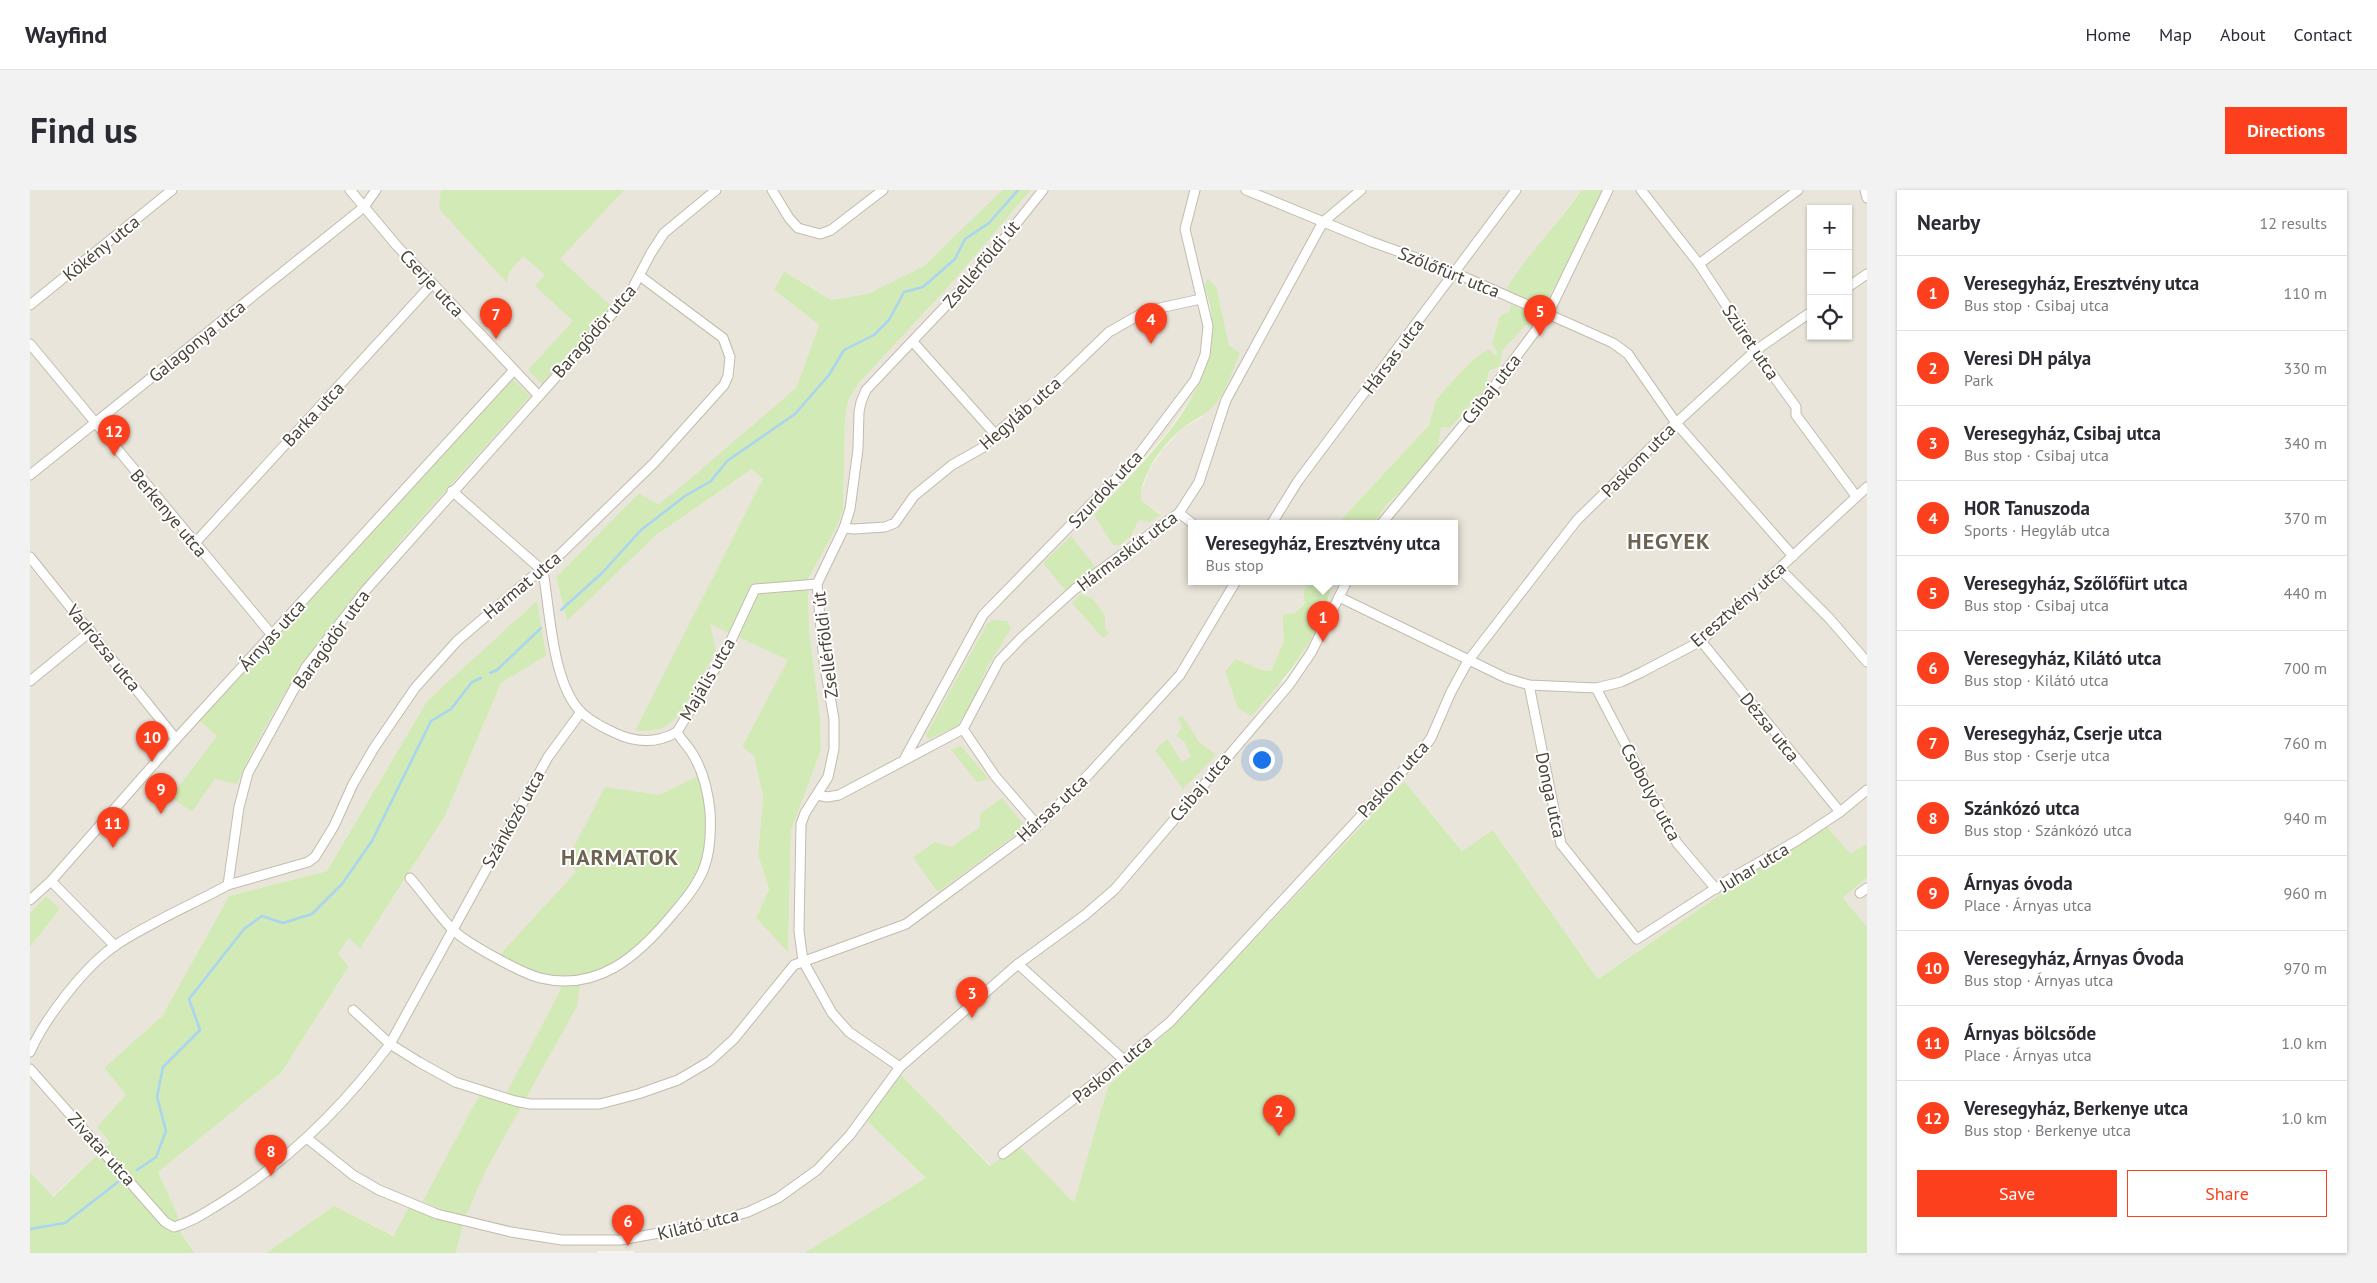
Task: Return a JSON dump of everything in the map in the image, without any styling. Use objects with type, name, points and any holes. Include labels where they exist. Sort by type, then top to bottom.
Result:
[{"type":"street","name":"Kökény utca","points":[[30,305],[172,190]]},
{"type":"street","name":"Cserje utca","points":[[350,190],[432,284],[538,395]]},
{"type":"street","name":"Galagonya utca","points":[[30,475],[364,207],[376,190]]},
{"type":"street","name":"Baragödör utca","points":[[228,885],[239,807],[248,773],[306,667],[365,591],[452,491],[629,295],[664,233],[716,190]]},
{"type":"street","points":[[772,190],[789,218],[798,228],[810,233],[820,234],[831,230],[883,190]]},
{"type":"street","name":"Zsellérföldi út","points":[[900,1067],[849,1032],[832,1013],[803,961],[799,931],[802,824],[805,813],[828,777],[834,749],[834,719],[824,662],[817,584],[844,528],[850,509],[855,482],[861,402],[866,390],[976,274],[1043,190]]},
{"type":"street","name":"Szurdok utca","points":[[905,758],[983,615],[1137,457],[1195,380],[1208,342],[1208,326],[1185,229],[1195,190]]},
{"type":"street","name":"Hármaskút utca","points":[[963,729],[999,661],[1021,638],[1075,589],[1179,513],[1199,482],[1226,400],[1323,222],[1361,190]]},
{"type":"street","name":"Hársas utca","points":[[1274,520],[1298,481],[1516,190]]},
{"type":"street","name":"Csibaj utca","points":[[1384,520],[1484,400],[1548,314],[1608,190]]},
{"type":"street","name":"Szüret utca","points":[[1641,190],[1699,264],[1796,407],[1796,415],[1856,496]]},
{"type":"street","points":[[1699,264],[1798,190]]},
{"type":"street","points":[[1865,190],[1867,198]]},
{"type":"street","name":"Szőlőfürt utca","points":[[1251,191],[1323,222],[1455,273],[1613,343],[1628,354],[1676,423],[1793,556]]},
{"type":"street","points":[[1852,283],[1867,274]]},
{"type":"street","name":"Harmat utca","points":[[228,885],[308,862],[315,857],[334,826],[353,784],[374,748],[415,688],[457,642],[532,577],[543,571],[654,463],[724,385],[728,376],[730,356],[723,338],[640,276]]},
{"type":"street","name":"Barka utca","points":[[194,543],[432,284]]},
{"type":"street","name":"Hegyláb utca","points":[[844,528],[854,530],[885,527],[895,523],[914,496],[952,464],[982,448],[995,434],[1051,388],[1110,332],[1146,311],[1201,299]]},
{"type":"street","name":"Paskom utca","points":[[1003,1154],[1170,1022],[1423,749],[1431,738],[1451,692],[1468,661],[1577,520],[1676,423],[1756,350],[1807,315]]},
{"type":"street","points":[[913,342],[995,434]]},
{"type":"street","name":"Berkenye utca","points":[[30,344],[272,635]]},
{"type":"street","name":"Árnyas utca","points":[[30,900],[33,892],[51,881],[176,739],[514,370]]},
{"type":"street","name":"Eresztvény utca","points":[[1339,597],[1506,678],[1529,685],[1596,688],[1621,682],[1700,641],[1867,487]]},
{"type":"street","points":[[452,491],[543,571],[558,670],[581,712]]},
{"type":"street","points":[[1179,513],[1188,520]]},
{"type":"street","name":"Vadrózsa utca","points":[[30,557],[176,739]]},
{"type":"street","points":[[1780,568],[1829,618],[1867,662]]},
{"type":"street","name":"Majális utca","points":[[581,712],[623,737],[640,741],[653,741],[677,732],[727,648],[755,589],[817,584]]},
{"type":"street","name":"Hársas utca","points":[[803,961],[906,924],[1038,826],[1090,774],[1180,675],[1234,585]]},
{"type":"street","name":"Csibaj utca","points":[[900,1067],[1018,964],[1115,889],[1289,685],[1312,654],[1346,585]]},
{"type":"street","points":[[30,681],[91,632]]},
{"type":"street","name":"Dézsa utca","points":[[1700,641],[1840,812]]},
{"type":"street","name":"Donga utca","points":[[1529,685],[1561,844],[1637,939]]},
{"type":"street","name":"Csobolyó utca","points":[[1596,688],[1677,843],[1716,889]]},
{"type":"street","name":"Szánkózó utca","points":[[174,1227],[187,1224],[251,1185],[308,1139],[365,1078],[390,1044],[548,757],[581,712]]},
{"type":"street","points":[[816,795],[827,797],[839,795],[905,758],[963,729],[995,776],[1038,826]]},
{"type":"street","points":[[410,878],[452,929],[497,958],[540,978],[564,981],[592,977],[617,968],[629,960],[662,927],[686,899],[704,867],[709,837],[710,812],[707,796],[702,774],[693,754],[677,732]]},
{"type":"street","name":"Juhar utca","points":[[1637,939],[1798,840],[1840,812],[1867,790]]},
{"type":"street","points":[[51,881],[115,946]]},
{"type":"street","points":[[30,1052],[64,999],[86,973],[115,946],[228,885]]},
{"type":"street","points":[[353,1010],[390,1044],[455,1082],[504,1098],[530,1104],[600,1104],[638,1094],[678,1080],[710,1061],[734,1039],[794,965],[803,961]]},
{"type":"street","points":[[1018,964],[1124,1060]]},
{"type":"street","name":"Kilátó utca","points":[[308,1139],[353,1175],[379,1190],[437,1214],[511,1232],[562,1240],[620,1240],[704,1225],[748,1212],[778,1198],[798,1185],[832,1155],[869,1111],[900,1067]]},
{"type":"street","name":"Zivatar utca","points":[[30,1069],[165,1222],[174,1227]]},
{"type":"shaded area","points":[[30,190],[1002,190],[924,266],[867,294],[831,300],[784,271],[774,290],[819,325],[796,388],[677,490],[658,504],[639,493],[556,577],[567,620],[655,536],[752,469],[764,479],[636,730],[650,730],[710,623],[789,660],[742,747],[754,756],[763,797],[758,855],[769,889],[756,918],[788,951],[791,831],[821,750],[820,718],[809,628],[808,579],[835,530],[843,511],[845,422],[848,401],[858,384],[950,285],[1031,190],[1581,190],[1507,289],[1543,307],[1603,190],[1867,190],[1867,844],[1850,855],[1824,823],[1598,979],[1493,830],[1463,852],[1404,781],[1168,1031],[1108,1086],[1074,1204],[1018,1146],[991,1166],[901,1076],[866,1120],[926,1178],[804,1253],[635,1253],[634,1251],[597,1251],[597,1253],[456,1253],[464,1220],[395,1236],[334,1206],[266,1253],[195,1253],[182,1235],[177,1213],[158,1172],[282,1072],[349,966],[338,954],[349,938],[360,949],[445,816],[501,683],[546,656],[427,701],[327,871],[229,896],[162,1016],[104,1068],[127,1096],[97,1127],[110,1143],[52,1197],[30,1172],[30,947],[60,909],[46,896],[30,913]],"holes":[[[1204,287],[1217,289],[1229,347],[1240,353],[1202,417],[1183,428],[1163,449],[1149,470],[1141,492],[1141,500],[1161,514],[1139,520],[1131,536],[1121,545],[1094,515],[1166,434],[1201,384],[1210,357],[1213,336],[1207,295]],[[1510,311],[1535,315],[1501,351],[1500,366],[1489,371],[1486,388],[1450,428],[1441,426],[1420,474],[1387,504],[1376,520],[1458,520],[1458,585],[1330,585],[1331,587],[1328,603],[1304,651],[1285,680],[1239,708],[1236,698],[1236,659],[1259,669],[1271,671],[1284,640],[1282,616],[1295,613],[1305,602],[1303,592],[1307,585],[1188,585],[1188,520],[1341,520],[1429,425],[1436,400],[1471,361],[1488,349],[1496,357],[1497,352],[1492,343],[1500,316]]]},
{"type":"shaded area","points":[[1867,878],[1867,927],[1843,898]]},
{"type":"green space","points":[[441,190],[624,190],[560,259],[612,307],[542,384],[528,370],[573,321],[535,286],[545,275],[523,256],[509,272],[507,283],[439,209]]},
{"type":"green space","points":[[1002,190],[1031,190],[950,285],[858,384],[848,401],[845,422],[843,511],[835,530],[808,579],[809,628],[820,718],[821,750],[791,831],[788,952],[756,918],[769,889],[758,855],[763,797],[754,756],[742,747],[788,660],[710,624],[716,651],[679,713],[662,728],[635,731],[763,479],[752,469],[655,536],[567,621],[556,577],[639,493],[658,504],[677,490],[796,388],[819,325],[774,290],[784,271],[831,300],[867,294],[924,266]]},
{"type":"green space","points":[[1581,190],[1603,190],[1573,254],[1543,307],[1506,289],[1524,263]]},
{"type":"green space","points":[[1208,278],[1217,289],[1229,346],[1240,353],[1221,397],[1205,413],[1183,428],[1168,442],[1154,460],[1144,480],[1141,500],[1161,515],[1149,522],[1139,520],[1131,536],[1121,545],[1113,545],[1094,515],[1162,440],[1183,412],[1199,383],[1210,352],[1212,320],[1204,287]]},
{"type":"green space","points":[[1511,304],[1535,315],[1502,351],[1500,366],[1489,371],[1486,388],[1450,428],[1441,427],[1437,452],[1420,474],[1387,504],[1376,520],[1341,520],[1429,425],[1436,400],[1471,361],[1488,349],[1496,356],[1497,352],[1492,343],[1500,316],[1510,311]]},
{"type":"green space","points":[[513,379],[530,396],[368,579],[331,626],[296,676],[265,728],[237,784],[215,779],[192,812],[171,797],[217,736],[199,720]]},
{"type":"green space","points":[[1071,536],[1097,569],[1066,591],[1043,563]]},
{"type":"green space","points":[[1307,585],[1330,585],[1331,587],[1319,623],[1300,657],[1251,716],[1238,708],[1225,671],[1236,659],[1259,669],[1271,671],[1284,640],[1282,615],[1295,613],[1305,603],[1303,592]]},
{"type":"green space","points":[[1081,594],[1092,598],[1105,615],[1105,628],[1109,633],[1103,638],[1072,603]]},
{"type":"green space","points":[[537,601],[546,656],[501,683],[445,816],[360,949],[349,938],[338,954],[349,966],[282,1072],[158,1172],[177,1213],[182,1235],[195,1253],[30,1253],[30,1172],[53,1197],[110,1143],[97,1127],[126,1095],[104,1068],[162,1016],[229,896],[327,871],[427,701]]},
{"type":"green space","points":[[994,620],[1007,621],[1011,629],[987,667],[972,704],[957,726],[929,739],[926,735],[987,624]]},
{"type":"green space","points":[[1182,715],[1199,742],[1216,755],[1183,789],[1155,750],[1167,739],[1182,762],[1191,757],[1184,741],[1176,736],[1182,727],[1178,719]]},
{"type":"green space","points":[[961,746],[989,779],[977,782],[951,750]]},
{"type":"green space","points":[[702,774],[709,822],[706,855],[698,880],[629,960],[581,977],[577,1006],[486,1170],[464,1220],[456,1253],[266,1253],[334,1206],[394,1236],[411,1203],[461,1219],[423,1201],[480,1094],[504,1098],[560,991],[563,981],[524,972],[497,958],[576,872],[567,860],[605,787],[659,795]]},
{"type":"green space","points":[[1404,781],[1462,851],[1493,830],[1598,979],[1824,823],[1850,854],[1867,844],[1867,878],[1843,898],[1867,927],[1867,1253],[804,1253],[926,1178],[866,1120],[901,1075],[990,1166],[1018,1145],[1074,1203],[1108,1086],[1168,1031]]},
{"type":"green space","points":[[1002,798],[1026,827],[938,892],[913,857],[935,842],[951,847],[980,827],[980,814]]},
{"type":"green space","points":[[46,896],[60,909],[30,947],[30,913]]},
{"type":"waterway","points":[[561,610],[603,572],[641,530],[685,496],[711,481],[727,461],[795,414],[829,375],[844,350],[874,335],[889,320],[904,292],[923,287],[955,259],[965,239],[989,223],[1018,190]]},
{"type":"waterway","points":[[490,673],[497,670],[541,628]]},
{"type":"waterway","points":[[137,1170],[156,1157],[166,1131],[157,1097],[163,1067],[200,1030],[189,999],[244,929],[262,916],[283,923],[312,914],[342,884],[372,841],[431,721],[451,709],[472,682],[481,678]]},
{"type":"waterway","points":[[30,1229],[65,1223],[118,1182]]},
{"type":"place","name":"Veresegyház, Szőlőfürt utca","points":[[1540,336]]},
{"type":"place","name":"Veresegyház, Cserje utca","points":[[496,339]]},
{"type":"place","name":"HOR Tanuszoda","points":[[1151,344]]},
{"type":"place","name":"Veresegyház, Berkenye utca","points":[[114,456]]},
{"type":"place","name":"Veresegyház, Eresztvény utca","points":[[1323,642]]},
{"type":"place","name":"Veresegyház, Árnyas Óvoda","points":[[152,762]]},
{"type":"place","name":"Árnyas óvoda","points":[[161,814]]},
{"type":"place","name":"Árnyas bölcsőde","points":[[113,848]]},
{"type":"place","name":"Veresegyház, Csibaj utca","points":[[972,1018]]},
{"type":"place","name":"Veresi DH pálya","points":[[1279,1136]]},
{"type":"place","name":"Szánkózó utca","points":[[271,1176]]},
{"type":"place","name":"Veresegyház, Kilátó utca","points":[[628,1246]]},
{"type":"district","name":"HEGYEK","points":[[1669,541]]},
{"type":"district","name":"HARMATOK","points":[[620,857]]}]
